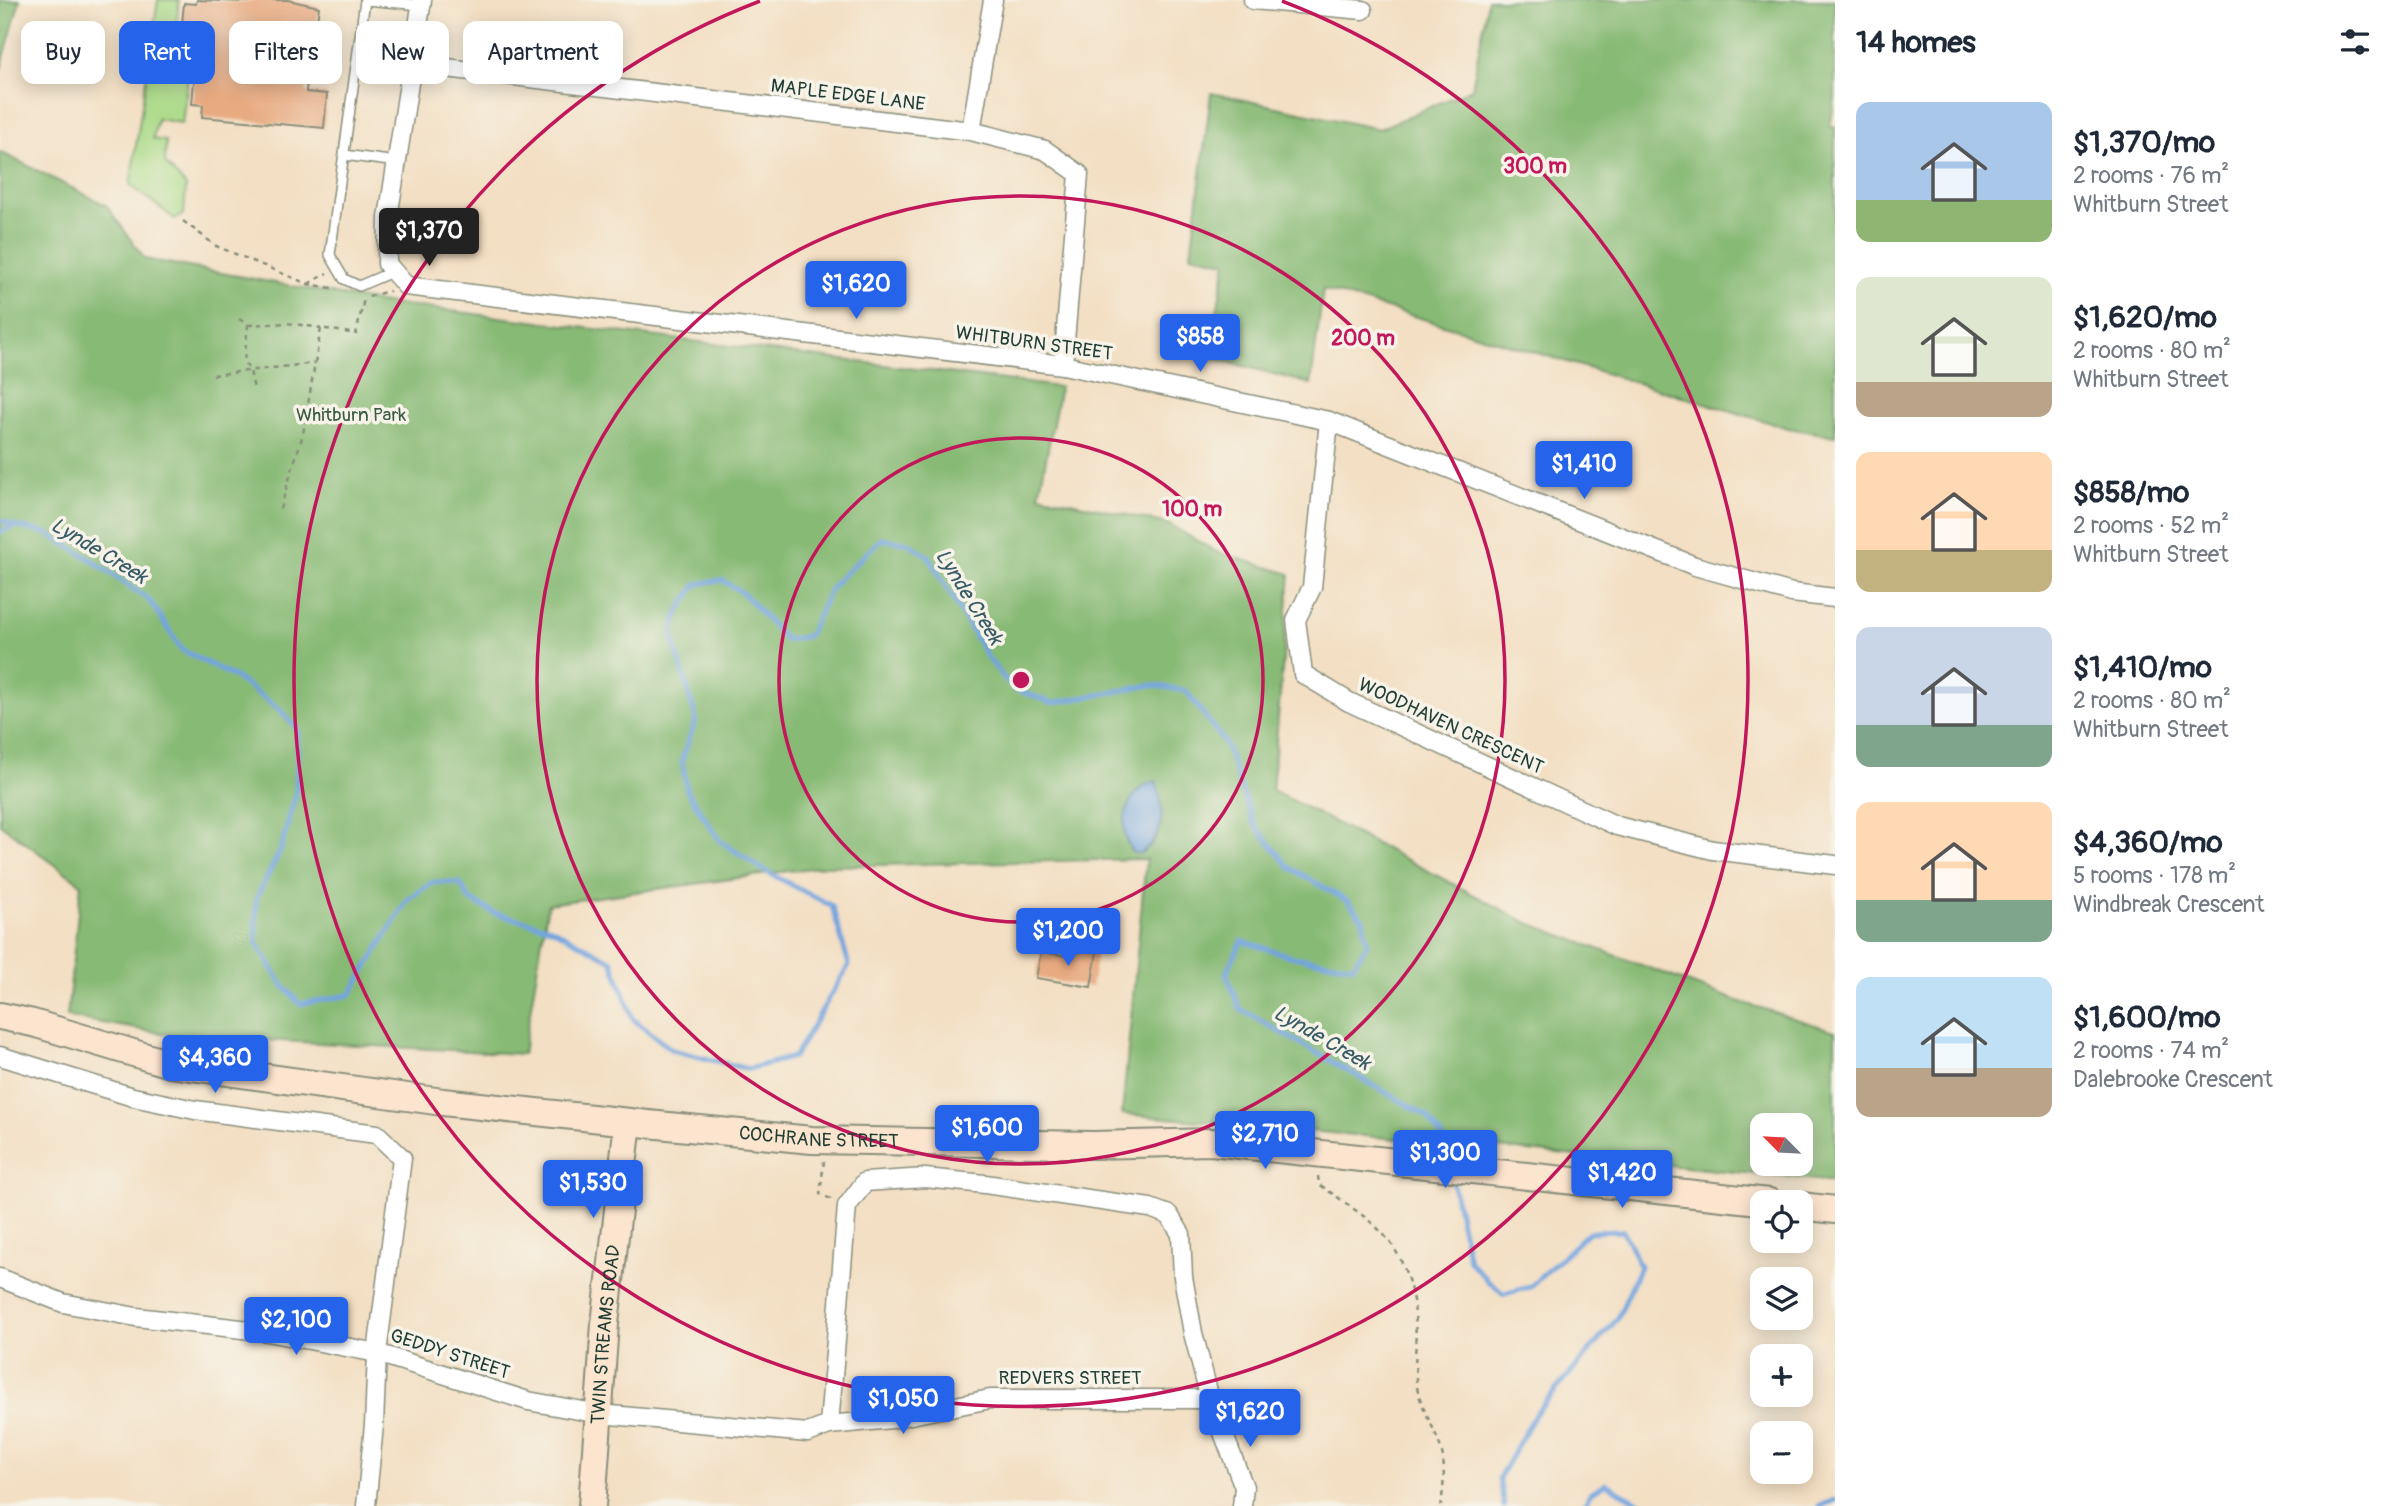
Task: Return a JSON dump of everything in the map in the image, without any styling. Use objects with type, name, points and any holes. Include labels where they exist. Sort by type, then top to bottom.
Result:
[{"type":"street","points":[[971,131],[993,0]]},
{"type":"street","points":[[1253,0],[1363,10]]},
{"type":"street","points":[[419,21],[422,3]]},
{"type":"street","name":"MAPLE EDGE LANE","points":[[449,68],[971,131],[1045,150],[1079,174],[1063,365]]},
{"type":"street","points":[[406,286],[387,264],[387,218],[410,84]]},
{"type":"street","name":"WHITBURN STREET","points":[[406,286],[1063,365],[1329,421],[1695,566],[1792,593],[1835,598]]},
{"type":"street","name":"WOODHAVEN CRESCENT","points":[[1329,421],[1312,587],[1296,620],[1303,674],[1349,702],[1617,826],[1713,850],[1835,865]]},
{"type":"street","name":"COCHRANE STREET","points":[[0,1016],[33,1023],[170,1064],[241,1076],[628,1122],[826,1139],[1094,1145],[1211,1142],[1750,1200]]},
{"type":"street","points":[[0,1056],[133,1097],[195,1110],[377,1134],[402,1158],[377,1353],[374,1425],[366,1506]]},
{"type":"street","name":"TWIN STREAMS ROAD","points":[[592,1506],[605,1324],[628,1122]]},
{"type":"street","points":[[829,1425],[847,1206],[865,1182],[925,1178],[1072,1195],[1150,1208],[1169,1215],[1181,1234],[1185,1288],[1193,1333],[1210,1399],[1244,1487],[1242,1506]]},
{"type":"street","points":[[1813,1207],[1835,1210]]},
{"type":"street","name":"GEDDY STREET","points":[[0,1278],[62,1303],[136,1317],[268,1332],[377,1353],[528,1401],[600,1414]]},
{"type":"street","name":"REDVERS STREET","points":[[600,1414],[808,1433],[829,1425],[891,1419],[990,1399],[1210,1399]]},
{"type":"lane","points":[[394,271],[359,286],[344,279],[330,255],[365,0],[422,3]]},
{"type":"lane","points":[[344,155],[397,162]]},
{"type":"path","points":[[183,221],[216,246],[309,284],[344,290]]},
{"type":"path","points":[[309,284],[337,268]]},
{"type":"path","points":[[381,288],[406,286]]},
{"type":"path","points":[[239,319],[248,325],[287,323],[356,334],[364,298],[406,286]]},
{"type":"path","points":[[248,325],[244,362],[250,371],[254,389]]},
{"type":"path","points":[[280,509],[303,434],[321,328]]},
{"type":"path","points":[[213,376],[315,362]]},
{"type":"path","points":[[826,1139],[820,1194],[847,1206]]},
{"type":"path","points":[[1315,1152],[1319,1184],[1364,1215],[1388,1237],[1402,1262],[1414,1307],[1417,1386],[1425,1415],[1443,1457],[1441,1506]]},
{"type":"green space","points":[[0,0],[20,0],[0,72]]},
{"type":"green space","points":[[158,0],[179,0],[177,21],[155,21]]},
{"type":"green space","points":[[1488,0],[1835,0],[1835,99],[1830,127],[1835,127],[1835,436],[1788,428],[1323,289],[1311,384],[1209,357],[1226,262],[1191,255],[1211,93],[1379,129],[1472,89]]},
{"type":"green space","points":[[145,84],[187,84],[182,123],[157,119],[153,139],[166,141],[165,163],[186,186],[184,214],[175,219],[130,185]]},
{"type":"green space","name":"Whitburn Park","points":[[0,152],[106,205],[145,259],[379,302],[1060,387],[1039,495],[1168,524],[1217,552],[1290,574],[1272,790],[1526,922],[1735,1000],[1835,1031],[1835,1182],[1775,1176],[1813,1176],[1813,1113],[1750,1113],[1750,1173],[1122,1114],[1146,859],[826,866],[548,904],[523,1054],[172,1035],[67,1017],[81,884],[0,824]]},
{"type":"water","points":[[1156,781],[1162,812],[1159,831],[1148,848],[1139,854],[1132,852],[1127,842],[1127,810],[1137,791]]},
{"type":"building","points":[[197,0],[288,0],[319,7],[317,21],[229,21],[229,84],[307,84],[306,92],[327,94],[324,128],[202,117],[203,105],[192,104],[194,84],[215,84],[215,21],[182,21],[184,3],[196,4]]},
{"type":"building","points":[[1075,948],[1097,952],[1091,987],[1036,978],[1041,952],[1074,957]]},
{"type":"waterway","name":"Lynde Creek","points":[[0,520],[46,533],[87,557],[149,600],[182,650],[238,679],[280,710],[298,730],[296,792],[281,849],[256,899],[256,942],[281,983],[300,1004],[350,995],[408,899],[433,882],[460,883],[469,899],[494,913],[551,928],[612,961],[633,1019],[672,1050],[748,1069],[794,1057],[849,965],[832,906],[765,871],[720,841],[687,791],[682,760],[696,719],[672,634],[678,612],[697,584],[722,580],[744,594],[786,640],[808,636],[832,586],[881,539],[908,543],[928,556],[987,657],[1013,689],[1053,703],[1152,685],[1186,691],[1225,743],[1254,824],[1289,867],[1347,901],[1363,919],[1367,944],[1353,966],[1293,957],[1242,941],[1226,973],[1240,1009],[1427,1116],[1442,1137],[1447,1158]]},
{"type":"waterway","name":"Lynde Creek","points":[[0,532],[15,526]]},
{"type":"waterway","name":"Lynde Creek","points":[[1451,1175],[1469,1261],[1504,1294],[1530,1287],[1589,1232],[1623,1231],[1640,1266],[1618,1318],[1536,1413],[1499,1478],[1504,1506]]},
{"type":"waterway","name":"Lynde Creek","points":[[1584,1506],[1590,1493],[1606,1484],[1645,1506]]},
{"type":"waterway","name":"Lynde Creek","points":[[1819,1506],[1835,1500]]}]
